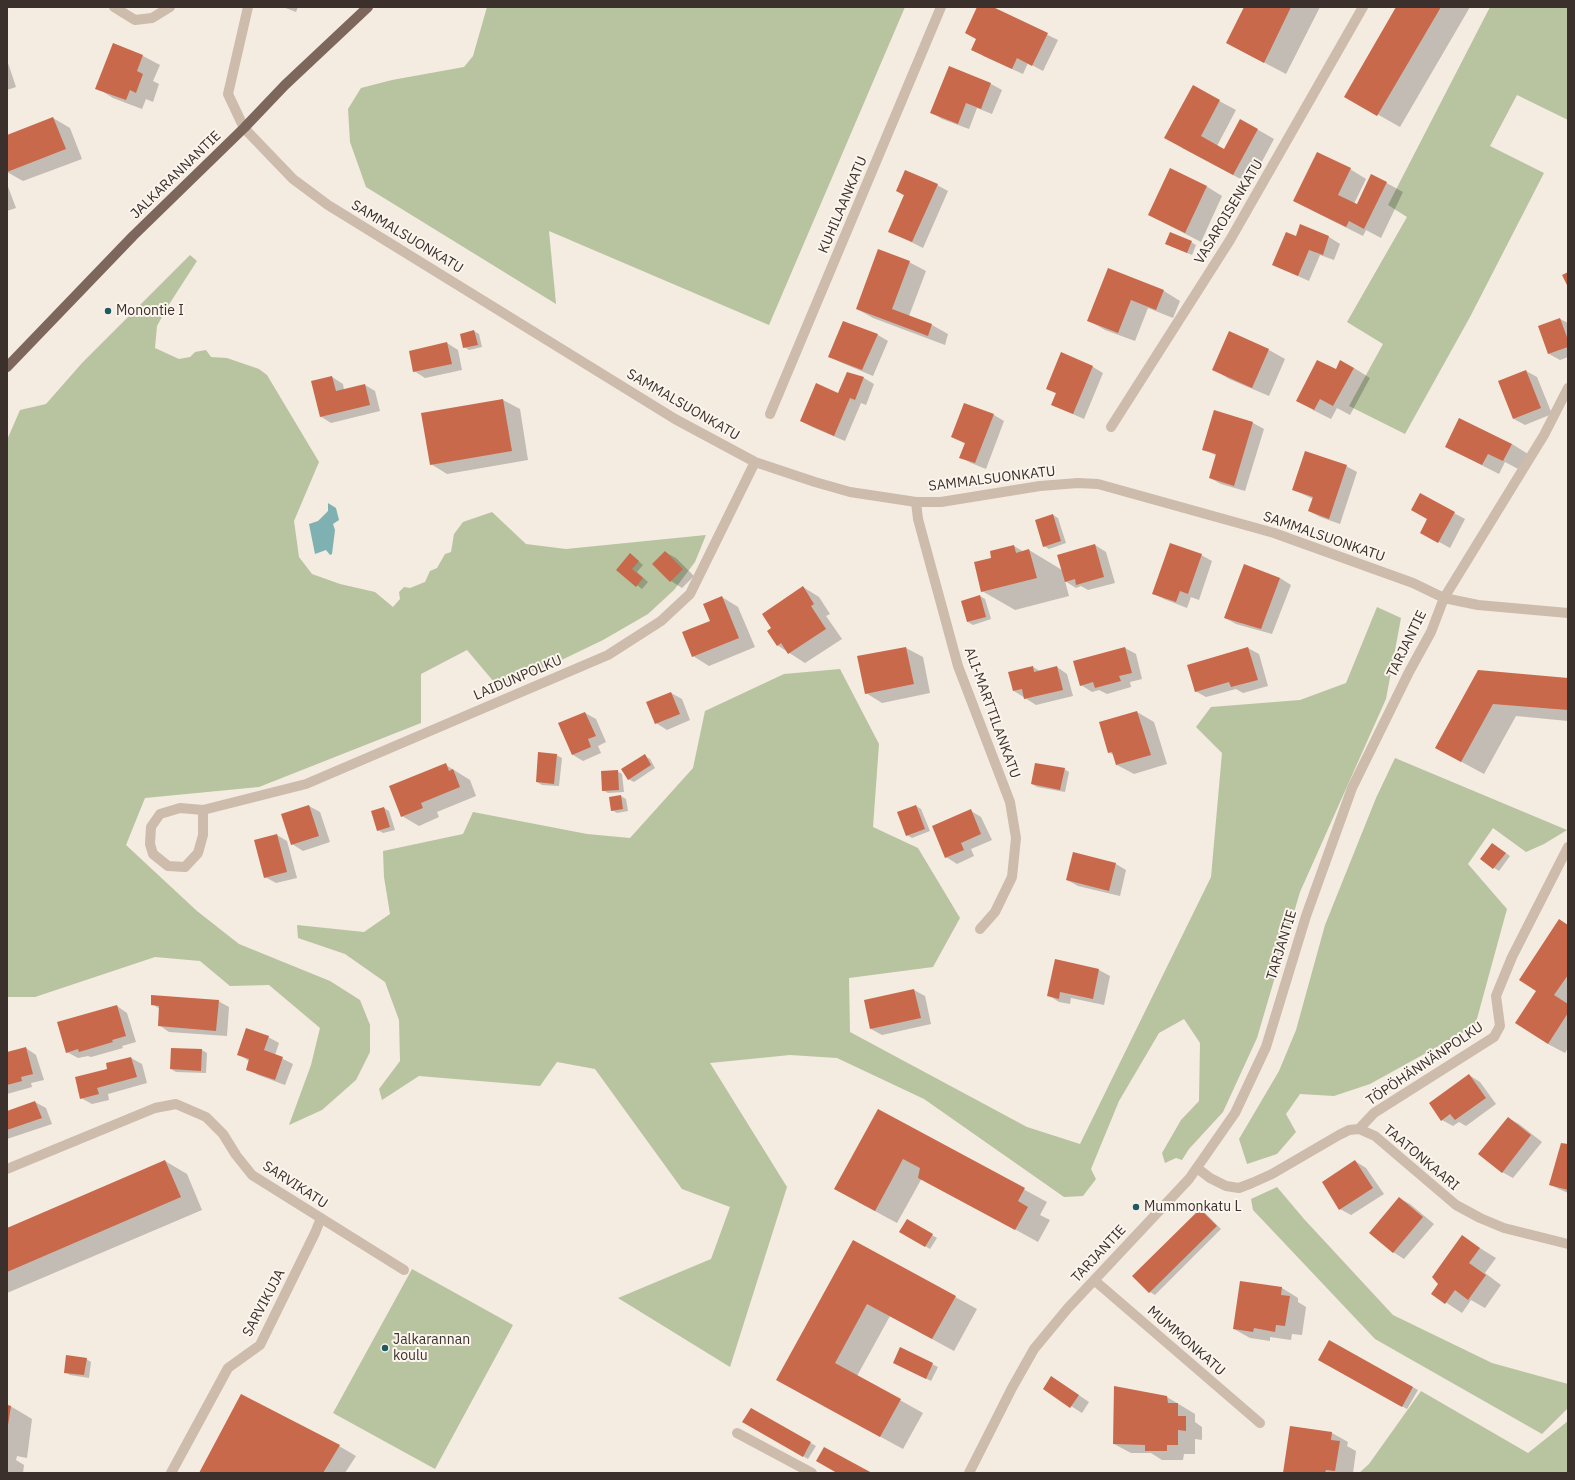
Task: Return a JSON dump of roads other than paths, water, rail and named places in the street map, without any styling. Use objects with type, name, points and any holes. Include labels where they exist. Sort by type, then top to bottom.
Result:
[{"type":"main road","name":"JALKARANNANTIE","points":[[7,367],[133,236],[244,128],[285,85],[368,7]]},
{"type":"street","points":[[114,7],[135,20],[152,18],[170,7]]},
{"type":"street","name":"SAMMALSUONKATU","points":[[248,7],[228,94],[244,128],[293,179],[328,205],[675,419],[755,462],[850,492],[916,502],[941,502],[1040,486],[1078,483],[1098,484],[1274,533],[1413,583],[1444,598],[1478,605],[1568,614]]},
{"type":"street","name":"KUHILAANKATU","points":[[770,414],[941,7]]},
{"type":"street","name":"VASAROISENKATU","points":[[1111,427],[1230,240],[1363,7]]},
{"type":"street","name":"TARJANTIE","points":[[969,1473],[1012,1388],[1034,1349],[1068,1308],[1189,1178],[1235,1113],[1266,1047],[1306,916],[1352,788],[1409,672],[1431,632],[1444,598],[1544,436],[1568,388]]},
{"type":"street","name":"LAIDUNPOLKU","points":[[204,810],[203,835],[198,853],[185,867],[168,866],[153,854],[150,844],[151,827],[160,814],[180,808],[204,810],[306,784],[608,655],[655,626],[690,594],[755,462]]},
{"type":"street","name":"ALI-MARTTILANKATU","points":[[916,502],[918,519],[958,666],[1010,802],[1016,838],[1012,877],[995,912],[980,929]]},
{"type":"street","name":"TÖPÖHÄNNÄNPOLKU","points":[[1359,1129],[1374,1113],[1494,1038],[1500,1026],[1496,996],[1512,957],[1568,847]]},
{"type":"street","name":"SARVIKATU","points":[[7,1169],[155,1108],[176,1104],[206,1117],[223,1134],[236,1155],[252,1175],[404,1270]]},
{"type":"street","points":[[1197,1168],[1210,1178],[1226,1186],[1239,1188],[1272,1174],[1349,1130],[1359,1129]]},
{"type":"street","name":"TAATONKAARI","points":[[1359,1129],[1375,1136],[1456,1205],[1480,1218],[1504,1228],[1568,1244]]},
{"type":"street","name":"SARVIKUJA","points":[[171,1473],[228,1368],[260,1345],[316,1233],[321,1218]]},
{"type":"street","name":"MUMMONKATU","points":[[1094,1280],[1260,1423]]},
{"type":"street","points":[[737,1433],[812,1473]]},
{"type":"water","points":[[328,503],[336,508],[339,520],[333,524],[335,530],[332,554],[330,555],[326,550],[315,554],[309,524],[318,521],[328,511]]},
{"type":"place","name":"Monontie I","points":[[108,311]]},
{"type":"place","name":"Mummonkatu L","points":[[1136,1207]]},
{"type":"place","name":"Jalkarannan koulu","points":[[385,1348]]}]
